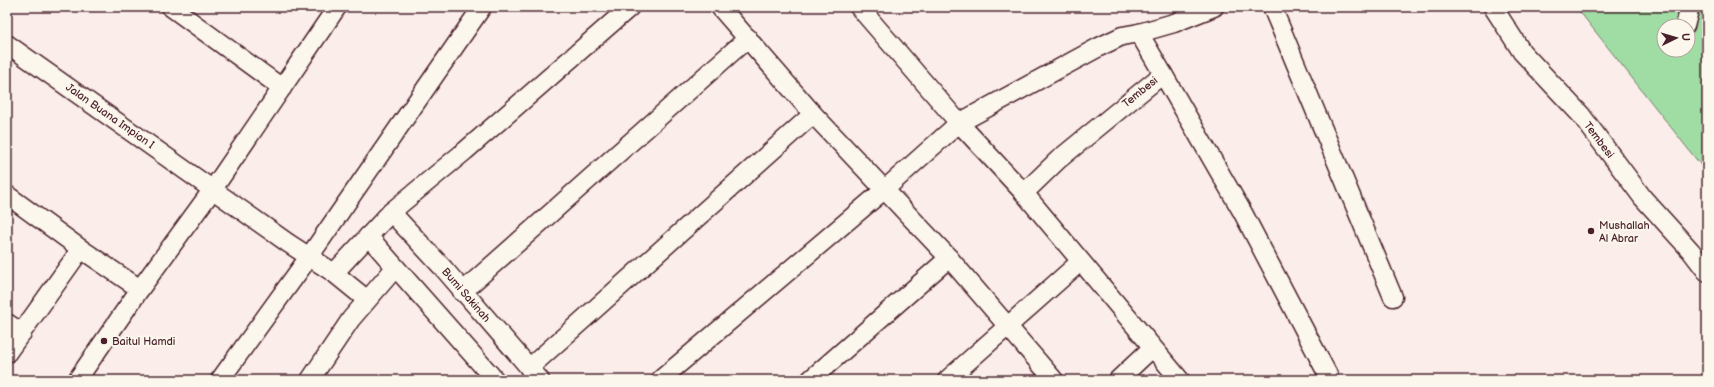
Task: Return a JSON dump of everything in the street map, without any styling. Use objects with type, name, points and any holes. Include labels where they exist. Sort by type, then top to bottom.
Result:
[{"type":"street","points":[[171,7],[282,88]]},
{"type":"street","points":[[77,380],[140,289],[213,189],[337,7]]},
{"type":"street","points":[[220,380],[309,257],[482,7]]},
{"type":"street","points":[[334,273],[391,212],[465,151],[630,7]]},
{"type":"street","points":[[720,7],[813,114],[949,258],[1006,327],[1054,380]]},
{"type":"street","points":[[859,7],[959,123],[1030,188],[1080,262],[1180,380]]},
{"type":"street","points":[[660,380],[884,190],[959,123],[1122,36],[1139,34],[1174,23],[1214,7]]},
{"type":"street","points":[[1272,7],[1393,297]]},
{"type":"street","name":"Tembesi","points":[[1493,7],[1522,52],[1581,115],[1643,198],[1691,251],[1707,272]]},
{"type":"street","points":[[1687,18],[1690,7]]},
{"type":"street","name":"Tembesi","points":[[1030,188],[1058,160],[1163,74],[1139,34]]},
{"type":"street","points":[[462,292],[748,38]]},
{"type":"street","name":"Jalan Buana Impian I","points":[[7,44],[213,189]]},
{"type":"street","points":[[1163,74],[1240,206],[1328,375]]},
{"type":"street","points":[[534,374],[813,114]]},
{"type":"street","points":[[213,189],[288,243],[334,273],[366,299]]},
{"type":"street","points":[[7,195],[81,249],[140,289]]},
{"type":"street","name":"Bumi Sakinah","points":[[391,212],[444,269],[462,292],[534,374]]},
{"type":"street","points":[[368,236],[493,379]]},
{"type":"street","points":[[7,353],[81,249]]},
{"type":"street","points":[[810,380],[949,258]]},
{"type":"street","points":[[947,380],[1080,262]]},
{"type":"street","points":[[310,380],[366,299],[395,268]]},
{"type":"street","points":[[7,322],[22,333]]},
{"type":"street","points":[[1118,380],[1152,348]]},
{"type":"green space","points":[[1576,7],[1707,7],[1707,173]]},
{"type":"place","name":"Mushallah Al Abrar","points":[[1591,231]]},
{"type":"place","name":"Baitul Hamdi","points":[[104,341]]}]
